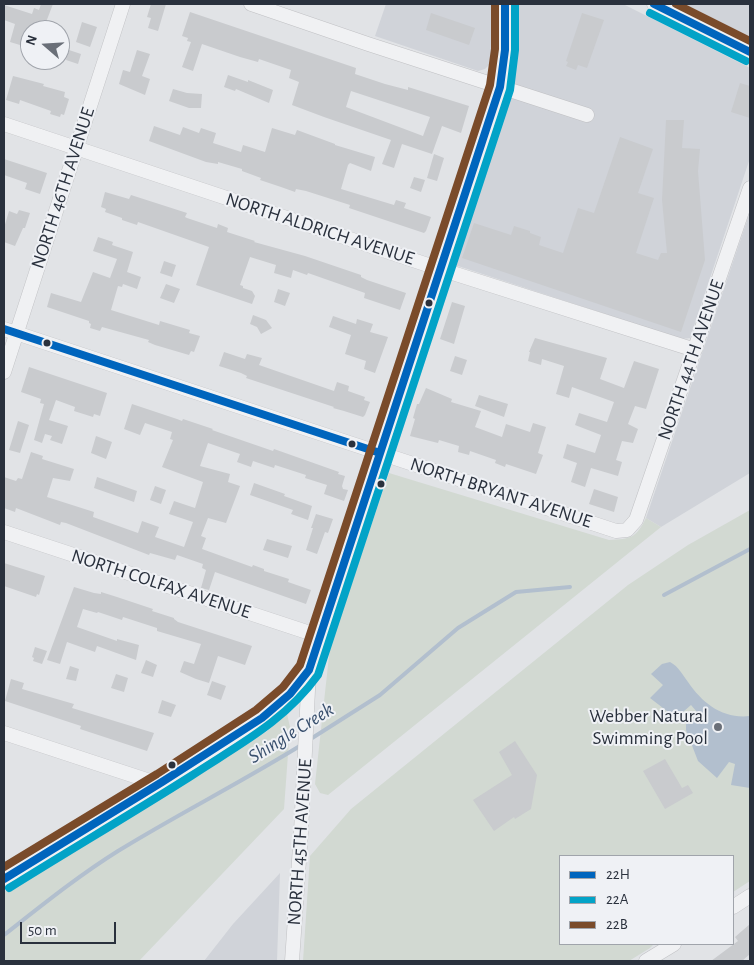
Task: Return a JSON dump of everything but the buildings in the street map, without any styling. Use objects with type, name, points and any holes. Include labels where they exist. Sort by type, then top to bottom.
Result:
[{"type":"street","name":"NORTH 46TH AVENUE","points":[[4,372],[10,332],[77,148],[123,4]]},
{"type":"street","points":[[251,4],[587,115]]},
{"type":"street","name":"NORTH 45TH AVENUE","points":[[292,961],[309,670],[500,87],[505,50],[504,4]]},
{"type":"street","points":[[654,4],[750,52]]},
{"type":"street","name":"NORTH ALDRICH AVENUE","points":[[4,124],[440,269],[695,350]]},
{"type":"street","name":"NORTH 44TH AVENUE","points":[[627,530],[636,520],[750,188]]},
{"type":"street","name":"NORTH BRYANT AVENUE","points":[[10,332],[616,531],[627,530]]},
{"type":"street","name":"NORTH COLFAX AVENUE","points":[[4,532],[319,636]]},
{"type":"street","points":[[4,879],[262,718],[290,694],[309,670]]},
{"type":"street","points":[[4,733],[159,784]]},
{"type":"street","points":[[734,906],[750,896]]},
{"type":"street","points":[[646,961],[672,945]]},
{"type":"shaded area","points":[[386,4],[494,4],[492,53],[489,65],[485,69],[478,71],[375,36]]},
{"type":"shaded area","points":[[516,4],[623,4],[750,68],[750,158],[690,338],[682,339],[455,265],[453,259],[512,80],[516,61]]},
{"type":"shaded area","points":[[682,4],[750,4],[750,39]]},
{"type":"shaded area","points":[[750,212],[750,473],[661,527],[646,518]]},
{"type":"shaded area","points":[[389,473],[609,540],[632,536],[639,530],[646,518],[661,527],[328,795],[320,793],[315,784],[330,647]]},
{"type":"shaded area","points":[[750,510],[750,881],[734,891],[734,855],[559,855],[559,945],[653,945],[629,961],[303,961],[310,856],[351,809],[628,585],[688,545]]},
{"type":"shaded area","points":[[287,714],[290,727],[284,809],[139,961],[4,961],[4,892],[266,732]]},
{"type":"shaded area","points":[[280,873],[277,961],[204,961],[233,924]]},
{"type":"water","name":"Webber Natural Swimming Pool","points":[[670,662],[678,668],[700,697],[714,708],[731,715],[750,716],[750,788],[731,785],[735,764],[729,762],[717,778],[698,761],[686,730],[686,724],[697,712],[691,705],[676,718],[650,698],[663,685],[651,674],[662,664]]},
{"type":"waterway","name":"Shingle Creek","points":[[664,595],[750,549]]},
{"type":"waterway","name":"Shingle Creek","points":[[309,740],[380,695],[458,628],[516,592],[570,587]]},
{"type":"waterway","name":"Shingle Creek","points":[[4,935],[74,881],[118,851],[303,744]]},
{"type":"transit line","name":"22B","points":[[4,867],[157,774],[256,710],[283,687],[300,665],[490,85],[495,49],[495,4]]},
{"type":"transit line","name":"22H","points":[[4,879],[262,718],[290,694],[309,670],[500,87],[505,50],[505,4]]},
{"type":"transit line","name":"22A","points":[[9,888],[259,732],[305,692],[318,675],[510,90],[515,50],[515,4]]},
{"type":"transit line","name":"22H","points":[[654,4],[750,52]]},
{"type":"transit line","name":"22B","points":[[676,4],[750,41]]},
{"type":"transit line","name":"22A","points":[[650,13],[746,61]]},
{"type":"transit line","name":"22H","points":[[4,329],[380,453]]},
{"type":"place","name":"Webber Natural Swimming Pool","points":[[718,727]]}]
